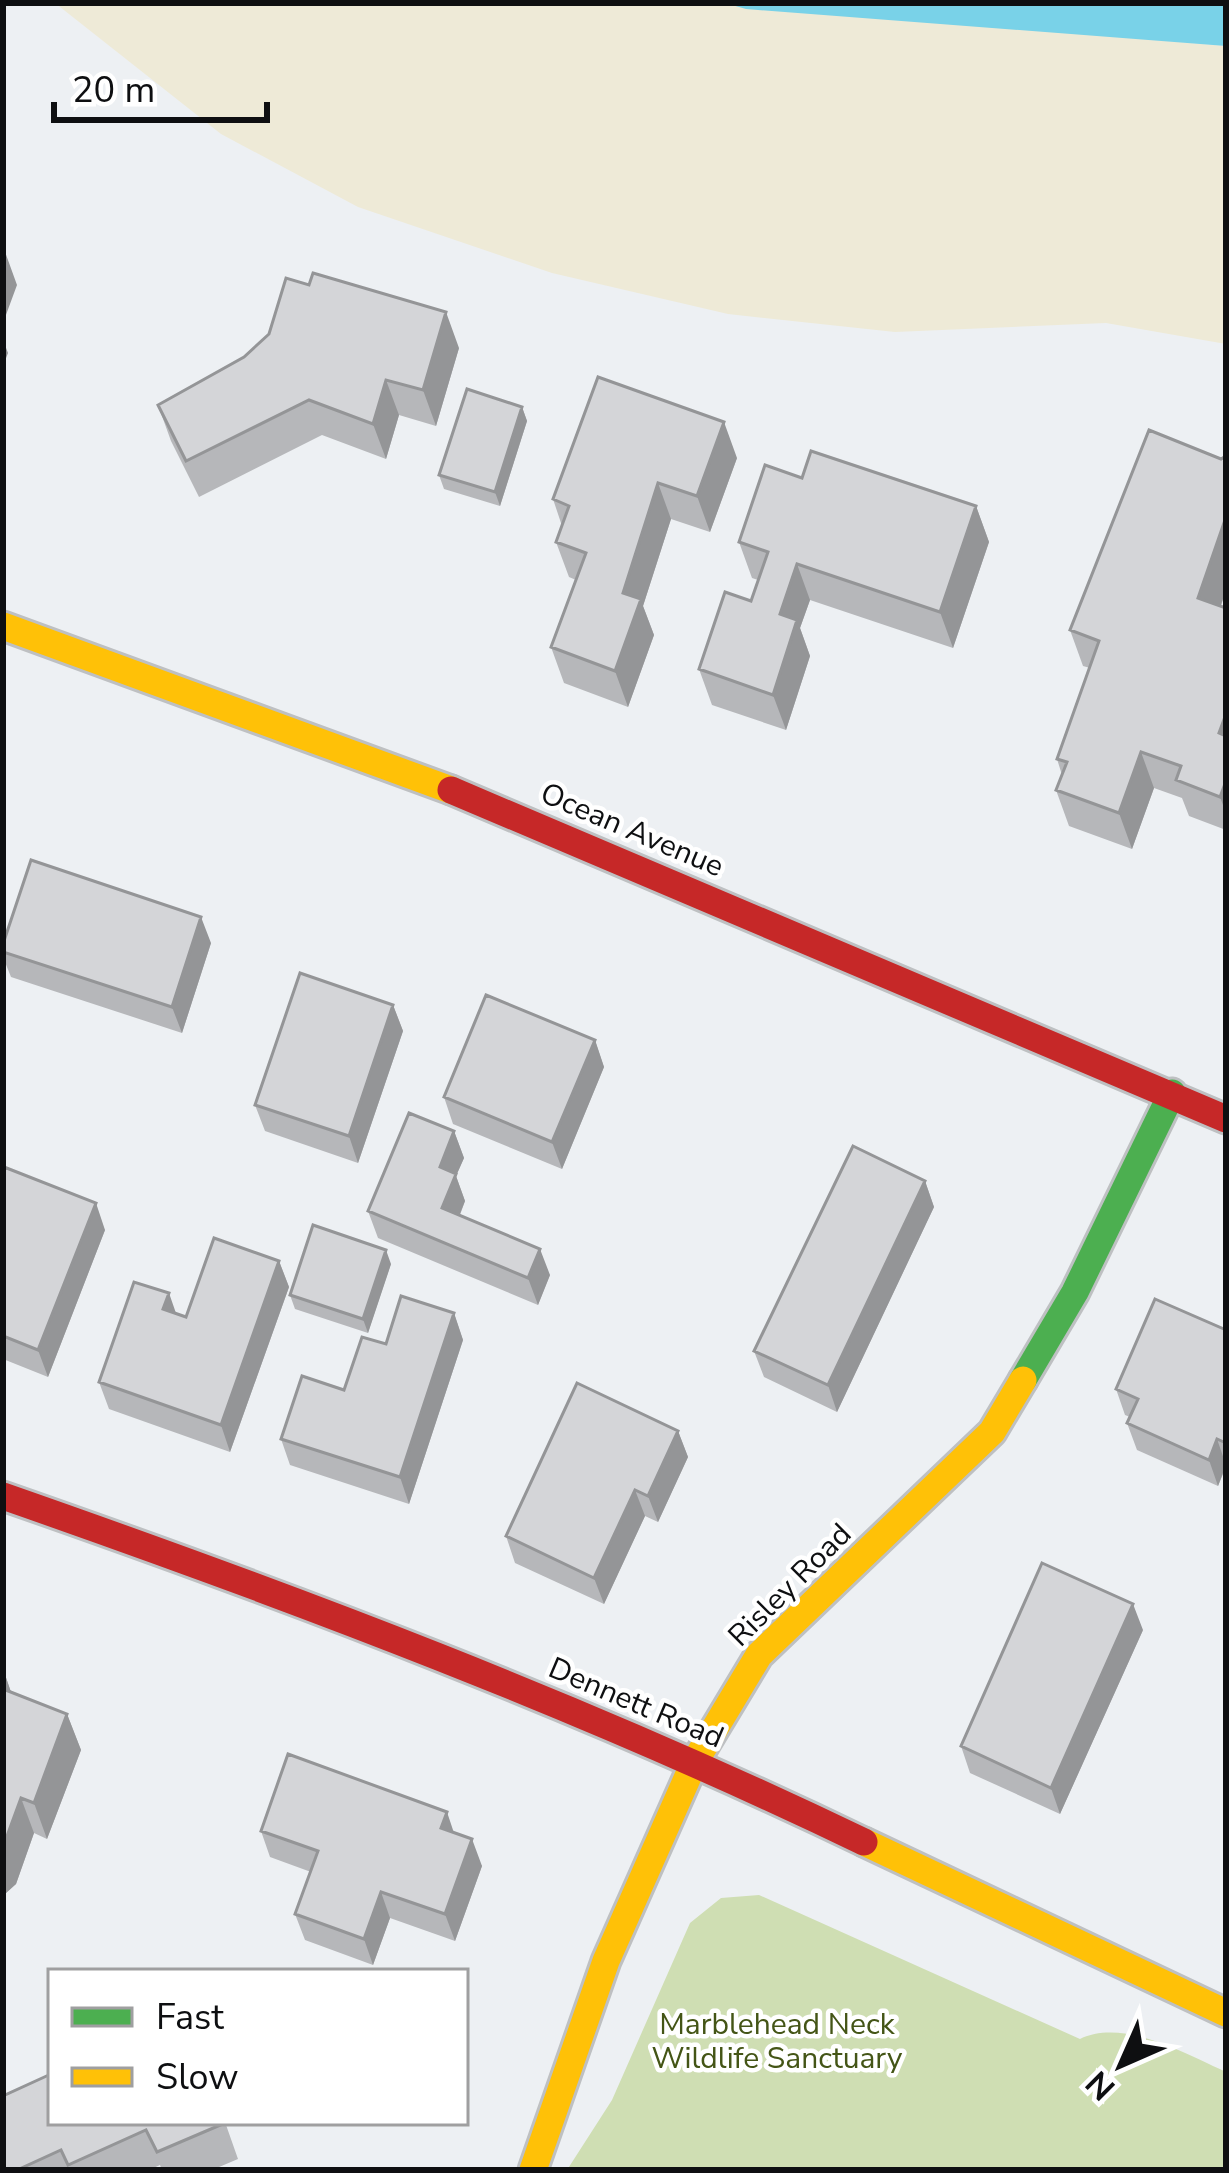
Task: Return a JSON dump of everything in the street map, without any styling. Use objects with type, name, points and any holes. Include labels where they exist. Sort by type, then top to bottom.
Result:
[{"type":"street","name":"Ocean Avenue","points":[[3,626],[412,773],[1226,1119]]},
{"type":"street","name":"Risley Road","points":[[533,2170],[606,1961],[694,1763],[759,1655],[992,1432],[1075,1292],[1172,1093]]},
{"type":"street","name":"Dennett Road","points":[[3,1496],[469,1667],[694,1763],[1066,1944],[1226,2012]]},
{"type":"green space","name":"Marblehead Neck Wildlife Sanctuary","points":[[759,1895],[1080,2039],[1097,2034],[1135,2035],[1226,2072],[1226,2170],[567,2170],[612,2100],[690,1923],[721,1898]]},
{"type":"sand","points":[[55,3],[725,3],[1226,46],[1226,344],[1106,323],[895,332],[728,314],[552,273],[358,207],[221,134]]},
{"type":"water","points":[[725,3],[1226,3],[1226,46],[746,9]]},
{"type":"building","points":[[313,273],[446,312],[423,390],[386,380],[373,424],[309,400],[186,461],[158,405],[244,357],[269,334],[286,278],[309,285]]},
{"type":"building","points":[[598,377],[724,422],[697,496],[658,483],[623,593],[641,599],[615,671],[551,647],[586,553],[556,542],[569,506],[553,499]]},
{"type":"building","points":[[467,389],[522,407],[495,492],[439,475]]},
{"type":"building","points":[[1149,430],[1221,459],[1226,456],[1226,517],[1198,598],[1226,608],[1226,714],[1219,733],[1226,736],[1226,781],[1220,797],[1176,780],[1181,766],[1141,752],[1119,813],[1056,790],[1067,762],[1057,759],[1099,641],[1070,630]]},
{"type":"building","points":[[811,451],[976,506],[940,612],[797,564],[780,614],[797,620],[773,695],[699,669],[725,592],[751,601],[768,552],[739,542],[765,465],[802,478]]},
{"type":"building","points":[[31,860],[201,917],[172,1007],[3,952]]},
{"type":"building","points":[[300,973],[393,1005],[349,1136],[255,1105]]},
{"type":"building","points":[[486,995],[595,1040],[552,1142],[444,1097]]},
{"type":"building","points":[[409,1113],[454,1131],[440,1167],[456,1174],[442,1208],[540,1249],[528,1278],[368,1211]]},
{"type":"building","points":[[853,1146],[925,1181],[828,1385],[754,1351]]},
{"type":"building","points":[[4,1167],[96,1203],[38,1350],[3,1336]]},
{"type":"building","points":[[313,1225],[386,1250],[363,1319],[290,1295]]},
{"type":"building","points":[[214,1238],[279,1261],[221,1425],[99,1382],[134,1282],[169,1293],[163,1309],[186,1317]]},
{"type":"building","points":[[401,1296],[454,1313],[400,1477],[281,1439],[302,1376],[344,1390],[362,1337],[386,1344]]},
{"type":"building","points":[[1155,1299],[1226,1330],[1226,1443],[1217,1439],[1209,1460],[1127,1423],[1138,1399],[1116,1389]]},
{"type":"building","points":[[577,1383],[678,1431],[648,1496],[635,1490],[594,1578],[506,1536]]},
{"type":"building","points":[[1042,1563],[1133,1604],[1051,1788],[961,1746]]},
{"type":"building","points":[[3,1689],[67,1714],[34,1803],[21,1798],[3,1847]]},
{"type":"building","points":[[288,1754],[447,1812],[441,1828],[472,1839],[445,1914],[381,1892],[364,1939],[295,1914],[318,1851],[261,1831]]},
{"type":"building","points":[[48,2075],[48,2125],[220,2125],[157,2152],[146,2130],[68,2165],[61,2150],[17,2170],[3,2170],[3,2096]]},
{"type":"traffic: fast","points":[[1023,1380],[1075,1292],[1172,1093]]},
{"type":"traffic: slow","points":[[3,626],[451,790]]},
{"type":"traffic: slow","points":[[533,2170],[606,1961],[694,1763],[759,1655],[992,1432],[1023,1380]]},
{"type":"traffic: slow","points":[[864,1842],[1226,2013]]},
{"type":"traffic: jam","points":[[451,790],[1226,1119]]},
{"type":"traffic: jam","points":[[3,1496],[221,1574],[546,1700],[864,1842]]}]
